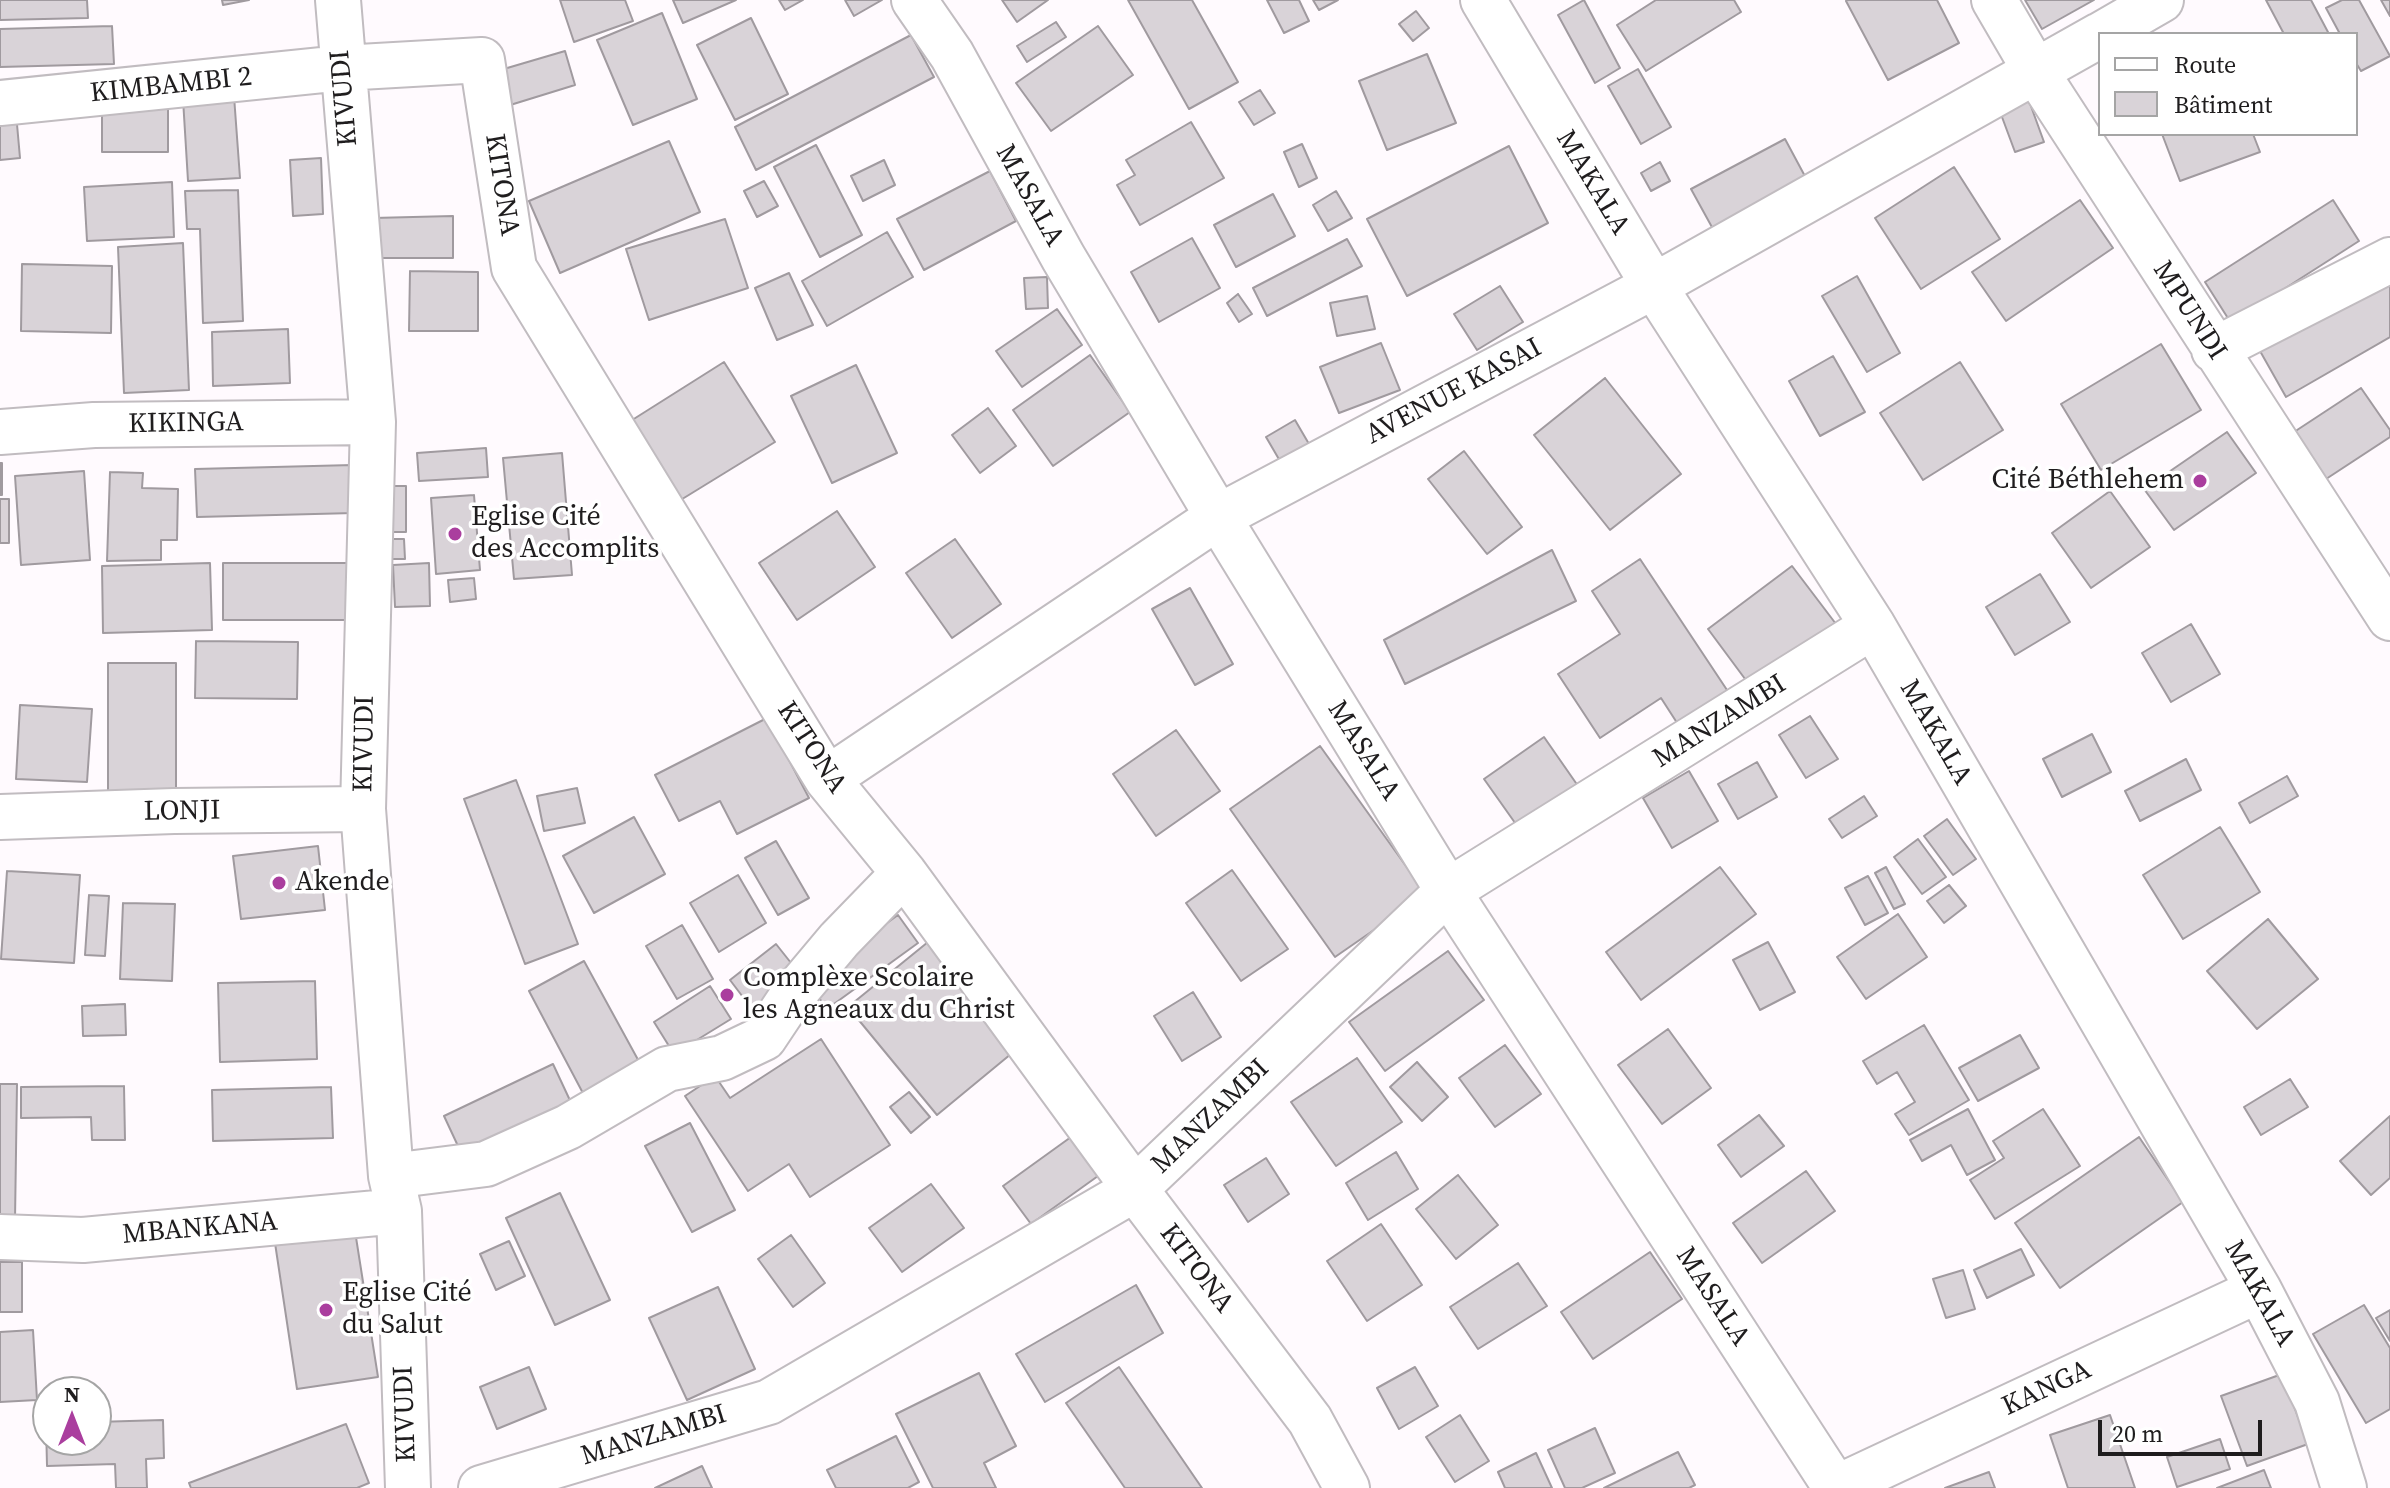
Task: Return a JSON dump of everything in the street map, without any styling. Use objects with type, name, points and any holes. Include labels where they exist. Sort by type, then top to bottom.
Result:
[{"type":"street","name":"KIVUDI","points":[[338,0],[373,422],[363,809],[395,1193],[408,1488]]},
{"type":"street","name":"MASALA","points":[[914,0],[952,55],[1063,257],[1218,517],[1448,891],[1836,1488]]},
{"type":"street","name":"MAKALA","points":[[1483,0],[1654,286],[1873,626],[2259,1290],[2317,1402],[2344,1488]]},
{"type":"street","name":"MPUNDI","points":[[1994,0],[2036,72],[2214,350],[2390,618]]},
{"type":"street","name":"AVENUE KASAI","points":[[2105,32],[2161,0]]},
{"type":"street","name":"AVENUE KASAI","points":[[827,779],[1218,517],[1654,286],[2098,36]]},
{"type":"street","name":"KITONA","points":[[342,68],[482,60],[514,268],[827,779],[904,873],[1135,1189],[1310,1420],[1347,1488]]},
{"type":"street","name":"KIMBAMBI 2","points":[[0,103],[342,68]]},
{"type":"street","points":[[2214,350],[2390,260]]},
{"type":"street","name":"KIKINGA","points":[[0,432],[94,425],[373,422]]},
{"type":"street","name":"MANZAMBI","points":[[481,1488],[769,1402],[1135,1189],[1448,891],[1873,626]]},
{"type":"street","name":"LONJI","points":[[0,817],[363,809]]},
{"type":"street","name":"MBANKANA","points":[[0,1237],[83,1240],[395,1193],[486,1164],[568,1127],[667,1069],[722,1058],[764,1038],[792,996],[839,940],[904,873]]},
{"type":"street","name":"KANGA","points":[[1836,1488],[2259,1290]]},
{"type":"building","points":[[0,0],[87,0],[88,18],[0,20]]},
{"type":"building","points":[[222,0],[249,0],[223,5]]},
{"type":"building","points":[[560,0],[625,0],[633,21],[574,42]]},
{"type":"building","points":[[673,0],[736,0],[683,23]]},
{"type":"building","points":[[779,0],[803,0],[785,10]]},
{"type":"building","points":[[845,0],[882,0],[854,16]]},
{"type":"building","points":[[1002,0],[1048,0],[1017,22]]},
{"type":"building","points":[[1128,0],[1192,0],[1238,82],[1189,109]]},
{"type":"building","points":[[1267,0],[1299,0],[1309,21],[1284,33]]},
{"type":"building","points":[[1313,0],[1338,0],[1319,10]]},
{"type":"building","points":[[1584,0],[1620,68],[1595,83],[1558,15]]},
{"type":"building","points":[[1656,0],[1734,0],[1741,12],[1646,71],[1617,25]]},
{"type":"building","points":[[1848,0],[1937,0],[1959,43],[1888,80]]},
{"type":"building","points":[[2025,0],[2094,0],[2042,29]]},
{"type":"building","points":[[2266,0],[2311,0],[2328,32],[2283,32]]},
{"type":"building","points":[[2342,0],[2359,0],[2390,56],[2361,71],[2358,66],[2358,32],[2339,32],[2326,8]]},
{"type":"building","points":[[2381,0],[2390,0],[2390,16]]},
{"type":"building","points":[[1416,11],[1429,28],[1413,41],[1399,24]]},
{"type":"building","points":[[662,13],[697,99],[633,125],[597,40]]},
{"type":"building","points":[[751,18],[788,94],[735,120],[697,45]]},
{"type":"building","points":[[1056,22],[1066,37],[1027,62],[1017,46]]},
{"type":"building","points":[[112,26],[114,64],[0,67],[0,29]]},
{"type":"building","points":[[1098,26],[1133,75],[1051,131],[1016,83]]},
{"type":"building","points":[[911,35],[934,77],[756,170],[735,127]]},
{"type":"building","points":[[565,51],[575,85],[507,106],[497,71]]},
{"type":"building","points":[[1427,54],[1456,123],[1387,150],[1359,81]]},
{"type":"building","points":[[1638,69],[1671,127],[1641,144],[1608,86]]},
{"type":"building","points":[[1260,90],[1275,113],[1254,125],[1239,102]]},
{"type":"building","points":[[234,96],[240,178],[188,181],[183,99]]},
{"type":"building","points":[[2028,98],[2044,142],[2015,152],[1999,109]]},
{"type":"building","points":[[102,108],[168,108],[168,152],[102,152]]},
{"type":"building","points":[[16,113],[20,158],[0,160],[0,115]]},
{"type":"building","points":[[1191,122],[1224,178],[1140,225],[1117,185],[1135,175],[1126,160]]},
{"type":"building","points":[[2163,136],[2254,136],[2260,152],[2180,181]]},
{"type":"building","points":[[1785,139],[1807,180],[1713,229],[1691,189]]},
{"type":"building","points":[[669,141],[700,212],[560,273],[529,201]]},
{"type":"building","points":[[1302,144],[1317,178],[1299,187],[1284,152]]},
{"type":"building","points":[[816,145],[862,235],[820,257],[774,167]]},
{"type":"building","points":[[1509,146],[1548,223],[1407,296],[1367,219]]},
{"type":"building","points":[[321,158],[323,214],[293,216],[290,160]]},
{"type":"building","points":[[884,160],[895,185],[863,201],[851,176]]},
{"type":"building","points":[[1660,162],[1670,181],[1651,191],[1641,173]]},
{"type":"building","points":[[1954,167],[2000,239],[1921,289],[1875,218]]},
{"type":"building","points":[[990,171],[1016,221],[924,270],[897,219]]},
{"type":"building","points":[[764,181],[778,206],[757,217],[744,191]]},
{"type":"building","points":[[172,182],[174,237],[87,241],[84,187]]},
{"type":"building","points":[[238,190],[243,321],[203,323],[200,229],[187,229],[185,191]]},
{"type":"building","points":[[1336,191],[1352,218],[1328,231],[1313,205]]},
{"type":"building","points":[[1273,194],[1295,236],[1236,267],[1214,225]]},
{"type":"building","points":[[2080,200],[2113,248],[2006,321],[1972,272]]},
{"type":"building","points":[[2333,200],[2359,241],[2231,323],[2205,282]]},
{"type":"building","points":[[453,216],[453,258],[373,258],[373,218]]},
{"type":"building","points":[[725,219],[748,288],[649,320],[626,249]]},
{"type":"building","points":[[887,232],[913,277],[827,326],[802,281]]},
{"type":"building","points":[[1192,238],[1220,288],[1159,322],[1131,272]]},
{"type":"building","points":[[1347,239],[1362,266],[1267,316],[1253,288]]},
{"type":"building","points":[[183,243],[189,390],[124,393],[118,247]]},
{"type":"building","points":[[22,264],[112,266],[111,333],[21,331]]},
{"type":"building","points":[[410,271],[478,272],[478,331],[409,331]]},
{"type":"building","points":[[789,273],[813,325],[777,340],[755,288]]},
{"type":"building","points":[[1857,276],[1900,353],[1867,372],[1822,296]]},
{"type":"building","points":[[2390,276],[2390,337],[2286,397],[2260,351]]},
{"type":"building","points":[[1047,277],[1048,308],[1026,309],[1024,278]]},
{"type":"building","points":[[1500,286],[1523,322],[1477,350],[1454,314]]},
{"type":"building","points":[[1238,294],[1252,314],[1239,322],[1227,303]]},
{"type":"building","points":[[1367,296],[1375,329],[1337,336],[1330,303]]},
{"type":"building","points":[[1057,309],[1082,345],[1022,387],[996,351]]},
{"type":"building","points":[[288,329],[290,383],[213,386],[212,332]]},
{"type":"building","points":[[1381,343],[1400,390],[1339,413],[1320,367]]},
{"type":"building","points":[[2161,344],[2201,410],[2101,470],[2061,404]]},
{"type":"building","points":[[1090,355],[1130,412],[1053,466],[1013,410]]},
{"type":"building","points":[[1833,356],[1865,412],[1820,436],[1789,381]]},
{"type":"building","points":[[724,362],[775,442],[679,501],[629,422]]},
{"type":"building","points":[[1960,362],[2003,430],[1923,480],[1880,413]]},
{"type":"building","points":[[856,365],[897,453],[832,483],[791,396]]},
{"type":"building","points":[[1605,378],[1681,474],[1610,530],[1534,435]]},
{"type":"building","points":[[2361,388],[2390,430],[2390,437],[2323,481],[2291,434]]},
{"type":"building","points":[[988,408],[1016,446],[980,473],[952,435]]},
{"type":"building","points":[[1295,420],[1309,444],[1280,461],[1266,437]]},
{"type":"building","name":"Cité Béthlehem","points":[[2227,432],[2256,473],[2174,530],[2144,489]]},
{"type":"building","points":[[486,448],[488,477],[419,481],[417,453]]},
{"type":"building","points":[[1464,451],[1522,527],[1487,554],[1428,479]]},
{"type":"building","points":[[562,453],[572,575],[514,579],[503,458]]},
{"type":"building","points":[[2,463],[2,495],[0,495]]},
{"type":"building","points":[[353,465],[354,513],[197,517],[195,469]]},
{"type":"building","points":[[84,471],[90,560],[21,565],[15,476]]},
{"type":"building","points":[[110,472],[143,473],[142,488],[178,489],[177,540],[161,540],[161,560],[107,561]]},
{"type":"building","points":[[387,486],[406,486],[406,532],[387,532]]},
{"type":"building","points":[[2110,491],[2150,547],[2091,588],[2052,533]]},
{"type":"building","name":"Eglise Cité des Accomplits","points":[[474,495],[480,570],[436,574],[431,498]]},
{"type":"building","points":[[0,499],[9,499],[9,543],[0,543]]},
{"type":"building","points":[[837,511],[875,567],[797,620],[759,563]]},
{"type":"building","points":[[389,539],[404,539],[405,559],[390,559]]},
{"type":"building","points":[[955,539],[1001,604],[952,638],[906,573]]},
{"type":"building","points":[[1552,550],[1576,601],[1405,684],[1384,640]]},
{"type":"building","points":[[1640,559],[1731,696],[1681,729],[1661,698],[1600,738],[1558,674],[1620,634],[1592,591]]},
{"type":"building","points":[[210,563],[212,630],[103,633],[102,566]]},
{"type":"building","points":[[223,563],[352,563],[352,620],[223,620]]},
{"type":"building","points":[[429,563],[430,606],[395,607],[393,565]]},
{"type":"building","points":[[1792,566],[1836,624],[1751,687],[1708,629]]},
{"type":"building","points":[[2040,574],[2070,622],[2015,655],[1986,607]]},
{"type":"building","points":[[474,578],[476,599],[450,602],[448,580]]},
{"type":"building","points":[[1190,588],[1233,664],[1195,685],[1152,609]]},
{"type":"building","points":[[2191,624],[2220,674],[2171,702],[2142,653]]},
{"type":"building","points":[[196,641],[298,642],[297,699],[195,698]]},
{"type":"building","points":[[108,663],[176,663],[176,791],[108,791]]},
{"type":"building","points":[[20,705],[92,709],[87,782],[16,779]]},
{"type":"building","points":[[1810,716],[1838,759],[1806,778],[1779,735]]},
{"type":"building","points":[[767,718],[809,798],[737,834],[720,801],[679,821],[655,775]]},
{"type":"building","points":[[1176,730],[1220,791],[1156,836],[1113,774]]},
{"type":"building","points":[[2092,734],[2111,772],[2062,797],[2043,759]]},
{"type":"building","points":[[1544,737],[1585,796],[1525,837],[1484,779]]},
{"type":"building","points":[[1320,746],[1426,894],[1335,957],[1230,809]]},
{"type":"building","points":[[2186,759],[2201,790],[2140,821],[2125,791]]},
{"type":"building","points":[[1757,762],[1777,797],[1738,819],[1718,784]]},
{"type":"building","points":[[1689,771],[1718,821],[1672,848],[1643,798]]},
{"type":"building","points":[[2287,776],[2298,796],[2250,823],[2239,803]]},
{"type":"building","points":[[516,780],[578,944],[525,964],[464,799]]},
{"type":"building","points":[[577,788],[585,823],[544,831],[537,796]]},
{"type":"building","points":[[1864,796],[1877,816],[1842,838],[1829,819]]},
{"type":"building","points":[[634,817],[665,874],[594,913],[563,856]]},
{"type":"building","points":[[1947,819],[1976,859],[1953,875],[1924,836]]},
{"type":"building","points":[[2220,827],[2260,892],[2183,939],[2143,875]]},
{"type":"building","points":[[1918,839],[1946,877],[1922,894],[1894,857]]},
{"type":"building","points":[[776,841],[809,898],[778,915],[745,858]]},
{"type":"building","name":"Akende","points":[[318,846],[325,910],[241,919],[233,856]]},
{"type":"building","points":[[1720,867],[1756,914],[1641,1000],[1606,952]]},
{"type":"building","points":[[1886,867],[1905,904],[1894,909],[1875,873]]},
{"type":"building","points":[[1232,870],[1288,949],[1241,981],[1186,903]]},
{"type":"building","points":[[7,871],[80,875],[74,963],[1,959]]},
{"type":"building","points":[[738,875],[766,923],[719,952],[690,903]]},
{"type":"building","points":[[1868,876],[1888,913],[1865,925],[1845,888]]},
{"type":"building","points":[[1949,885],[1966,906],[1944,923],[1927,901]]},
{"type":"building","points":[[89,895],[109,896],[105,956],[85,955]]},
{"type":"building","points":[[123,903],[175,904],[172,981],[120,979]]},
{"type":"building","points":[[1898,914],[1927,957],[1866,999],[1837,957]]},
{"type":"building","points":[[898,915],[918,943],[827,1009],[807,981]]},
{"type":"building","points":[[2268,919],[2318,979],[2257,1029],[2207,971]]},
{"type":"building","points":[[682,925],[713,979],[677,999],[646,946]]},
{"type":"building","points":[[928,942],[1017,1049],[937,1115],[848,1007]]},
{"type":"building","points":[[1768,942],[1795,992],[1760,1010],[1733,960]]},
{"type":"building","points":[[776,944],[799,973],[752,1009],[730,980]]},
{"type":"building","points":[[1448,951],[1484,1000],[1385,1071],[1349,1022]]},
{"type":"building","points":[[584,961],[642,1067],[585,1097],[529,991]]},
{"type":"building","points":[[315,981],[317,1059],[220,1062],[218,983]]},
{"type":"building","points":[[710,986],[731,1019],[674,1054],[654,1022]]},
{"type":"building","points":[[1193,992],[1221,1037],[1182,1061],[1154,1016]]},
{"type":"building","points":[[125,1004],[126,1035],[83,1036],[82,1006]]},
{"type":"building","points":[[1924,1025],[1969,1100],[1909,1135],[1895,1114],[1915,1102],[1897,1072],[1877,1084],[1863,1061]]},
{"type":"building","points":[[1668,1029],[1711,1088],[1662,1124],[1618,1065]]},
{"type":"building","points":[[2020,1035],[2039,1068],[1978,1101],[1959,1068]]},
{"type":"building","points":[[821,1039],[890,1145],[810,1197],[789,1164],[748,1191],[685,1096],[715,1076],[730,1098]]},
{"type":"building","points":[[1505,1045],[1541,1094],[1495,1127],[1459,1078]]},
{"type":"building","points":[[1357,1058],[1402,1122],[1336,1166],[1291,1102]]},
{"type":"building","points":[[1417,1062],[1448,1097],[1422,1121],[1390,1087]]},
{"type":"building","points":[[553,1064],[574,1109],[465,1161],[444,1116]]},
{"type":"building","points":[[2290,1079],[2308,1107],[2261,1135],[2244,1107]]},
{"type":"building","points":[[0,1084],[17,1084],[15,1220],[0,1220]]},
{"type":"building","points":[[124,1086],[125,1140],[92,1140],[91,1117],[21,1118],[21,1087]]},
{"type":"building","points":[[331,1087],[333,1138],[213,1141],[212,1090]]},
{"type":"building","points":[[909,1092],[930,1117],[911,1133],[890,1107]]},
{"type":"building","points":[[1968,1109],[1995,1160],[1967,1175],[1951,1145],[1922,1161],[1910,1140]]},
{"type":"building","points":[[2043,1109],[2080,1166],[1995,1219],[1970,1180],[2004,1158],[1993,1141]]},
{"type":"building","points":[[1759,1115],[1784,1146],[1741,1177],[1718,1145]]},
{"type":"building","points":[[2390,1116],[2390,1178],[2371,1195],[2340,1161]]},
{"type":"building","points":[[690,1123],[735,1210],[692,1232],[645,1146]]},
{"type":"building","points":[[1071,1137],[1098,1176],[1031,1224],[1003,1186]]},
{"type":"building","points":[[2139,1137],[2183,1202],[2060,1288],[2015,1223]]},
{"type":"building","points":[[1396,1152],[1418,1189],[1368,1220],[1346,1183]]},
{"type":"building","points":[[1266,1158],[1289,1194],[1248,1222],[1224,1185]]},
{"type":"building","points":[[1806,1171],[1835,1211],[1762,1263],[1733,1223]]},
{"type":"building","points":[[1458,1175],[1498,1225],[1456,1259],[1416,1209]]},
{"type":"building","points":[[931,1184],[964,1228],[902,1272],[869,1228]]},
{"type":"building","points":[[560,1193],[610,1300],[555,1325],[506,1218]]},
{"type":"building","points":[[1381,1224],[1422,1285],[1367,1321],[1327,1261]]},
{"type":"building","name":"Eglise Cité du Salut","points":[[355,1231],[378,1377],[297,1389],[275,1243]]},
{"type":"building","points":[[791,1235],[825,1283],[793,1307],[758,1259]]},
{"type":"building","points":[[509,1241],[525,1276],[496,1290],[480,1254]]},
{"type":"building","points":[[2021,1249],[2034,1275],[1987,1298],[1974,1270]]},
{"type":"building","points":[[1650,1252],[1682,1299],[1593,1359],[1561,1312]]},
{"type":"building","points":[[0,1262],[22,1262],[22,1312],[0,1312]]},
{"type":"building","points":[[1518,1263],[1547,1306],[1478,1349],[1450,1307]]},
{"type":"building","points":[[1963,1270],[1975,1309],[1946,1318],[1933,1279]]},
{"type":"building","points":[[1136,1285],[1163,1333],[1045,1402],[1016,1354]]},
{"type":"building","points":[[718,1287],[755,1369],[687,1400],[649,1318]]},
{"type":"building","points":[[2364,1305],[2390,1348],[2390,1409],[2366,1423],[2313,1334]]},
{"type":"building","points":[[2390,1310],[2390,1341],[2376,1318]]},
{"type":"building","points":[[33,1330],[36,1376],[32,1376],[32,1400],[0,1402],[0,1332]]},
{"type":"building","points":[[529,1367],[546,1409],[497,1429],[480,1387]]},
{"type":"building","points":[[1119,1367],[1202,1488],[1125,1488],[1066,1403]]},
{"type":"building","points":[[1415,1367],[1438,1406],[1399,1429],[1377,1388]]},
{"type":"building","points":[[979,1373],[1016,1446],[984,1463],[996,1488],[933,1488],[896,1414]]},
{"type":"building","points":[[2282,1374],[2308,1444],[2247,1466],[2221,1396]]},
{"type":"building","points":[[1460,1415],[1489,1461],[1455,1482],[1426,1437]]},
{"type":"building","points":[[2110,1415],[2135,1488],[2068,1488],[2050,1435]]},
{"type":"building","points":[[163,1420],[164,1458],[146,1459],[147,1488],[116,1488],[115,1464],[47,1466],[47,1456],[112,1456],[112,1422]]},
{"type":"building","points":[[346,1424],[369,1483],[357,1488],[191,1488],[189,1483]]},
{"type":"building","points":[[1595,1428],[1615,1473],[1582,1488],[1565,1488],[1548,1450]]},
{"type":"building","points":[[896,1436],[919,1482],[908,1488],[836,1488],[827,1470]]},
{"type":"building","points":[[2220,1439],[2230,1469],[2177,1487],[2167,1457]]},
{"type":"building","points":[[1678,1452],[1695,1485],[1689,1488],[1604,1488]]},
{"type":"building","points":[[1536,1453],[1552,1488],[1505,1488],[1498,1472]]},
{"type":"building","points":[[702,1466],[712,1488],[655,1488]]},
{"type":"building","points":[[2264,1470],[2271,1488],[2217,1488]]},
{"type":"building","points":[[1989,1472],[1995,1488],[1945,1488]]},
{"type":"place","name":"Cité Béthlehem","points":[[2200,481]]},
{"type":"place","name":"Eglise Cité des Accomplits","points":[[455,534]]},
{"type":"place","name":"Akende","points":[[279,883]]},
{"type":"place","name":"Complèxe Scolaire les Agneaux du Christ","points":[[727,995]]},
{"type":"place","name":"Eglise Cité du Salut","points":[[326,1310]]}]
